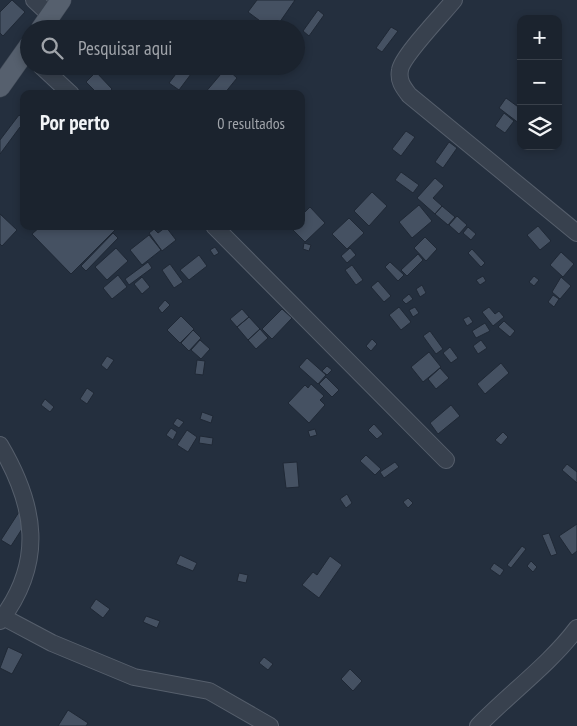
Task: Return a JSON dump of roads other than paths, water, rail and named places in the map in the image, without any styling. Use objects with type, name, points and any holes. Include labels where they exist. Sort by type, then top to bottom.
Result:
[{"type":"main road","points":[[0,87],[20,60]]},
{"type":"street","points":[[34,0],[51,15]]},
{"type":"street","points":[[454,0],[401,66],[400,80],[403,87],[409,95],[577,233]]},
{"type":"street","points":[[50,75],[67,90]]},
{"type":"street","points":[[218,230],[446,460]]},
{"type":"street","points":[[0,445],[21,489],[31,525],[31,544],[22,585],[2,619],[125,674],[151,681],[187,685],[209,691],[270,726]]},
{"type":"street","points":[[478,726],[504,699],[563,647],[577,628]]}]
